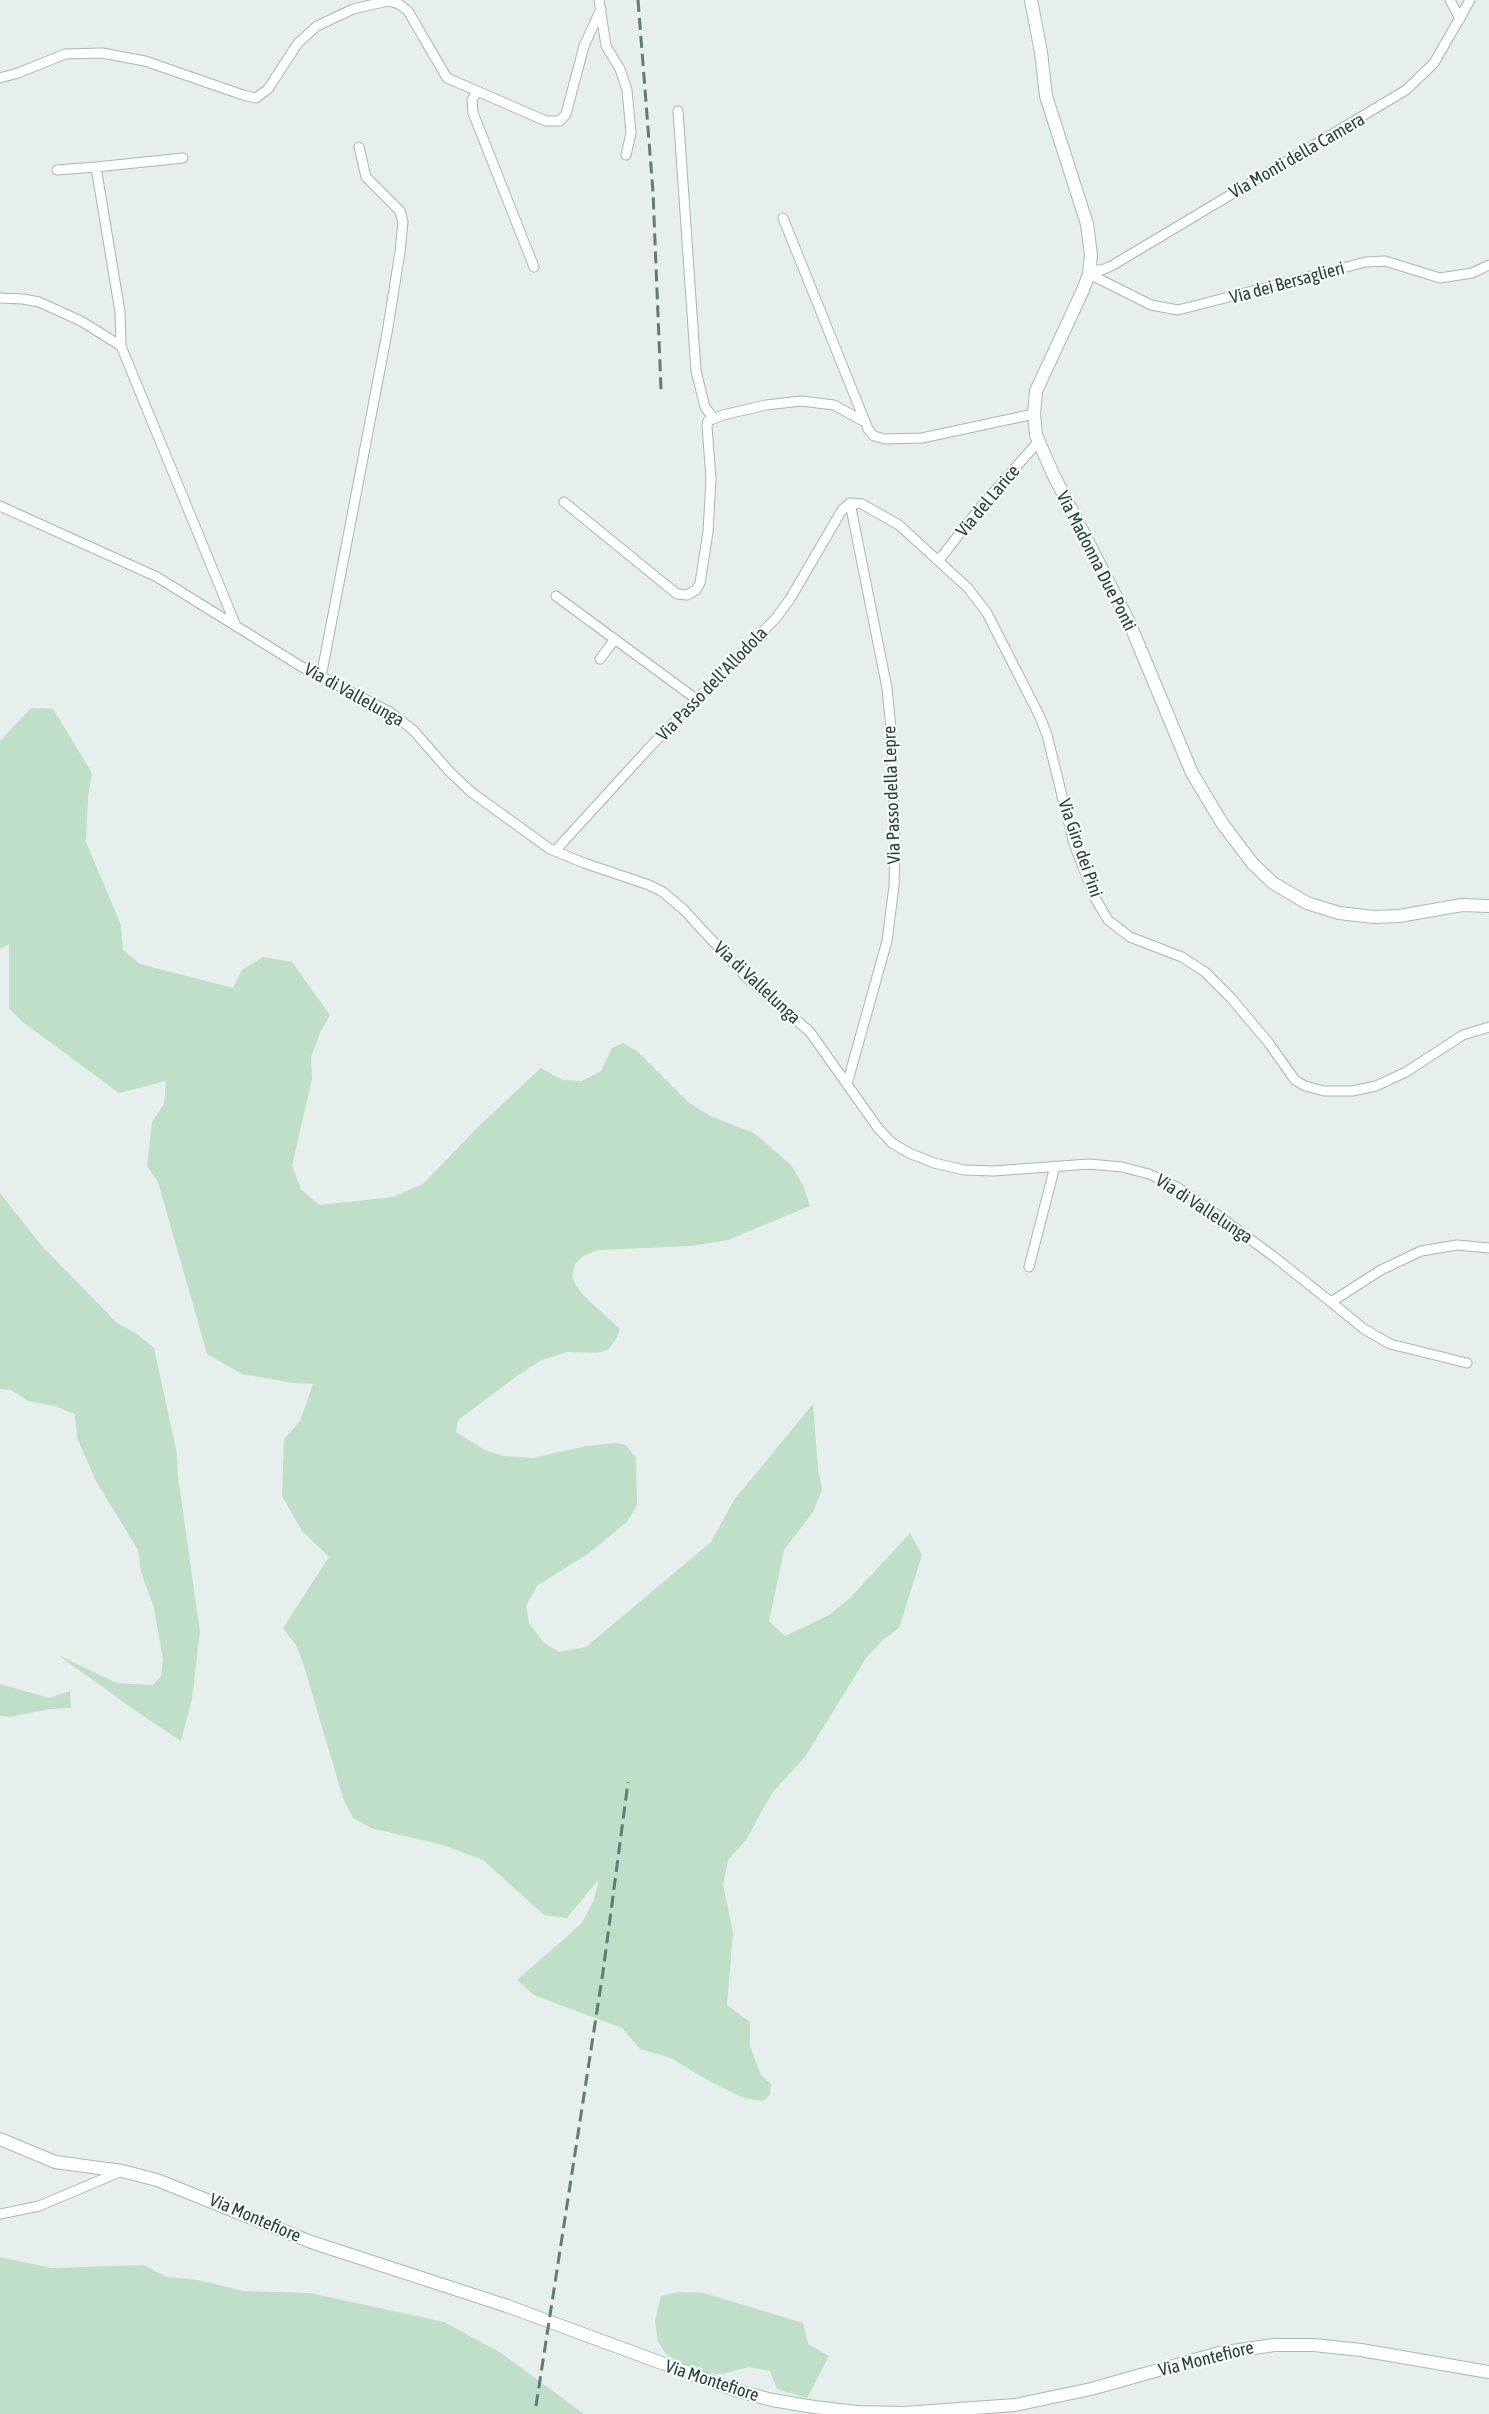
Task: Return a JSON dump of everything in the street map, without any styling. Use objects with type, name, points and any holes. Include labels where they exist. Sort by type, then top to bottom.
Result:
[{"type":"main road","name":"Via Madonna Due Ponti","points":[[1030,0],[1041,52],[1046,96],[1089,230],[1091,255],[1089,272],[1080,299],[1038,387],[1034,414],[1038,442],[1129,622],[1192,773],[1222,823],[1257,870],[1301,900],[1328,910],[1355,916],[1386,917],[1451,906],[1489,906]]},
{"type":"main road","name":"Via Montefiore","points":[[0,2139],[55,2162],[122,2171],[173,2185],[311,2242],[507,2306],[735,2390],[806,2406],[857,2412],[904,2413],[1015,2405],[1091,2390],[1219,2353],[1274,2345],[1337,2347],[1489,2372]]},
{"type":"street","points":[[1450,0],[1460,19]]},
{"type":"street","name":"Via Monti della Camera","points":[[1089,272],[1113,265],[1415,83],[1434,63],[1470,0]]},
{"type":"street","points":[[0,78],[70,53],[102,53],[145,61],[256,98],[268,89],[298,43],[317,26],[353,9],[388,1],[399,4],[408,11],[447,78],[546,121],[560,121],[566,114],[584,46],[600,4]]},
{"type":"street","points":[[600,4],[606,46],[623,74],[627,90],[631,133],[626,155]]},
{"type":"street","points":[[477,91],[472,100],[473,113],[534,267]]},
{"type":"street","points":[[678,111],[696,370],[705,407],[713,418]]},
{"type":"street","points":[[321,677],[385,344],[403,222],[400,211],[366,177],[358,147]]},
{"type":"street","points":[[57,170],[183,158]]},
{"type":"street","points":[[96,167],[120,312],[121,346],[236,626]]},
{"type":"street","points":[[783,218],[870,432],[878,438],[910,439],[1034,414]]},
{"type":"street","name":"Via dei Bersaglieri","points":[[1089,272],[1151,305],[1178,310],[1366,262],[1385,261],[1440,278],[1465,275],[1489,265]]},
{"type":"street","points":[[0,298],[23,298],[39,302],[81,321],[121,346]]},
{"type":"street","points":[[564,502],[677,594],[683,596],[696,590],[700,583],[708,532],[711,479],[708,421],[771,404],[801,401],[834,405],[865,422]]},
{"type":"street","name":"Via del Larice","points":[[939,560],[979,509],[1038,442]]},
{"type":"street","name":"Via Giro dei Pini","points":[[850,503],[862,504],[892,520],[968,588],[987,613],[1036,708],[1047,735],[1077,851],[1095,898],[1113,926],[1130,937],[1182,957],[1201,969],[1231,998],[1268,1042],[1295,1080],[1316,1089],[1343,1092],[1381,1084],[1406,1072],[1463,1035],[1489,1027]]},
{"type":"street","name":"Via Passo dell'Allodola","points":[[555,851],[782,610],[842,510],[850,503]]},
{"type":"street","name":"Via Passo della Lepre","points":[[847,1084],[887,941],[895,842],[891,729],[886,688],[850,503]]},
{"type":"street","name":"Via di Vallelunga","points":[[0,506],[157,577],[321,677],[400,718],[471,792],[530,836],[555,851],[663,892],[684,910],[745,976],[810,1032],[889,1140],[904,1151],[951,1168],[971,1170],[1089,1164],[1122,1167],[1149,1174],[1168,1182],[1212,1211],[1273,1256],[1364,1329],[1390,1344],[1467,1363]]},
{"type":"street","points":[[556,596],[696,699]]},
{"type":"street","points":[[600,659],[615,639]]},
{"type":"street","points":[[1029,1267],[1055,1166]]},
{"type":"street","points":[[1331,1302],[1380,1270],[1421,1251],[1457,1245],[1488,1247]]},
{"type":"street","points":[[0,2214],[39,2206],[122,2171]]},
{"type":"green space","points":[[31,708],[53,709],[92,773],[88,797],[86,842],[121,925],[123,950],[140,964],[233,988],[242,970],[263,957],[292,962],[330,1015],[311,1057],[312,1079],[292,1166],[301,1189],[319,1205],[393,1197],[423,1184],[481,1124],[541,1068],[563,1080],[582,1081],[601,1071],[612,1048],[623,1043],[637,1051],[688,1102],[710,1116],[754,1133],[791,1165],[803,1185],[810,1206],[728,1240],[691,1246],[598,1250],[583,1256],[575,1264],[572,1275],[575,1284],[584,1296],[620,1329],[616,1339],[608,1350],[596,1353],[567,1352],[542,1360],[458,1420],[456,1432],[486,1451],[504,1456],[533,1458],[586,1446],[616,1443],[626,1445],[636,1458],[637,1505],[627,1522],[589,1553],[537,1586],[526,1606],[529,1623],[543,1642],[559,1652],[586,1647],[711,1542],[734,1500],[813,1404],[822,1490],[813,1512],[784,1550],[769,1621],[785,1636],[829,1615],[850,1598],[910,1533],[922,1555],[899,1628],[882,1641],[866,1658],[805,1757],[772,1793],[746,1840],[728,1860],[723,1885],[733,1932],[727,2005],[750,2022],[750,2046],[761,2075],[771,2084],[770,2095],[763,2101],[744,2098],[707,2080],[671,2058],[640,2049],[622,2028],[534,1995],[517,1980],[582,1923],[594,1900],[599,1879],[567,1918],[544,1915],[483,1860],[443,1845],[371,1828],[353,1818],[343,1798],[304,1666],[296,1645],[283,1628],[329,1557],[302,1531],[282,1496],[284,1439],[300,1421],[313,1384],[242,1374],[207,1354],[158,1182],[147,1166],[152,1122],[164,1104],[166,1081],[119,1093],[24,1023],[9,1008],[9,944],[0,949],[0,741]]},
{"type":"green space","points":[[0,1193],[41,1245],[117,1323],[136,1333],[154,1348],[177,1454],[178,1477],[200,1632],[192,1699],[181,1741],[58,1655],[117,1683],[153,1685],[161,1676],[163,1659],[154,1608],[141,1572],[138,1550],[97,1483],[77,1438],[75,1414],[55,1406],[28,1401],[11,1390],[0,1389]]},
{"type":"green space","points":[[0,1684],[49,1698],[70,1691],[71,1708],[50,1709],[10,1717],[0,1716]]},
{"type":"green space","points":[[0,2257],[51,2268],[144,2265],[166,2277],[198,2280],[244,2291],[310,2293],[444,2322],[501,2353],[584,2414],[0,2414]]},
{"type":"green space","points":[[679,2292],[704,2293],[803,2323],[808,2344],[829,2356],[807,2398],[777,2389],[770,2371],[749,2367],[722,2374],[694,2372],[666,2354],[658,2342],[655,2321],[661,2296]]},
{"type":"railway","points":[[638,0],[653,192],[661,389]]},
{"type":"railway","points":[[536,2406],[603,1972],[628,1782]]}]
